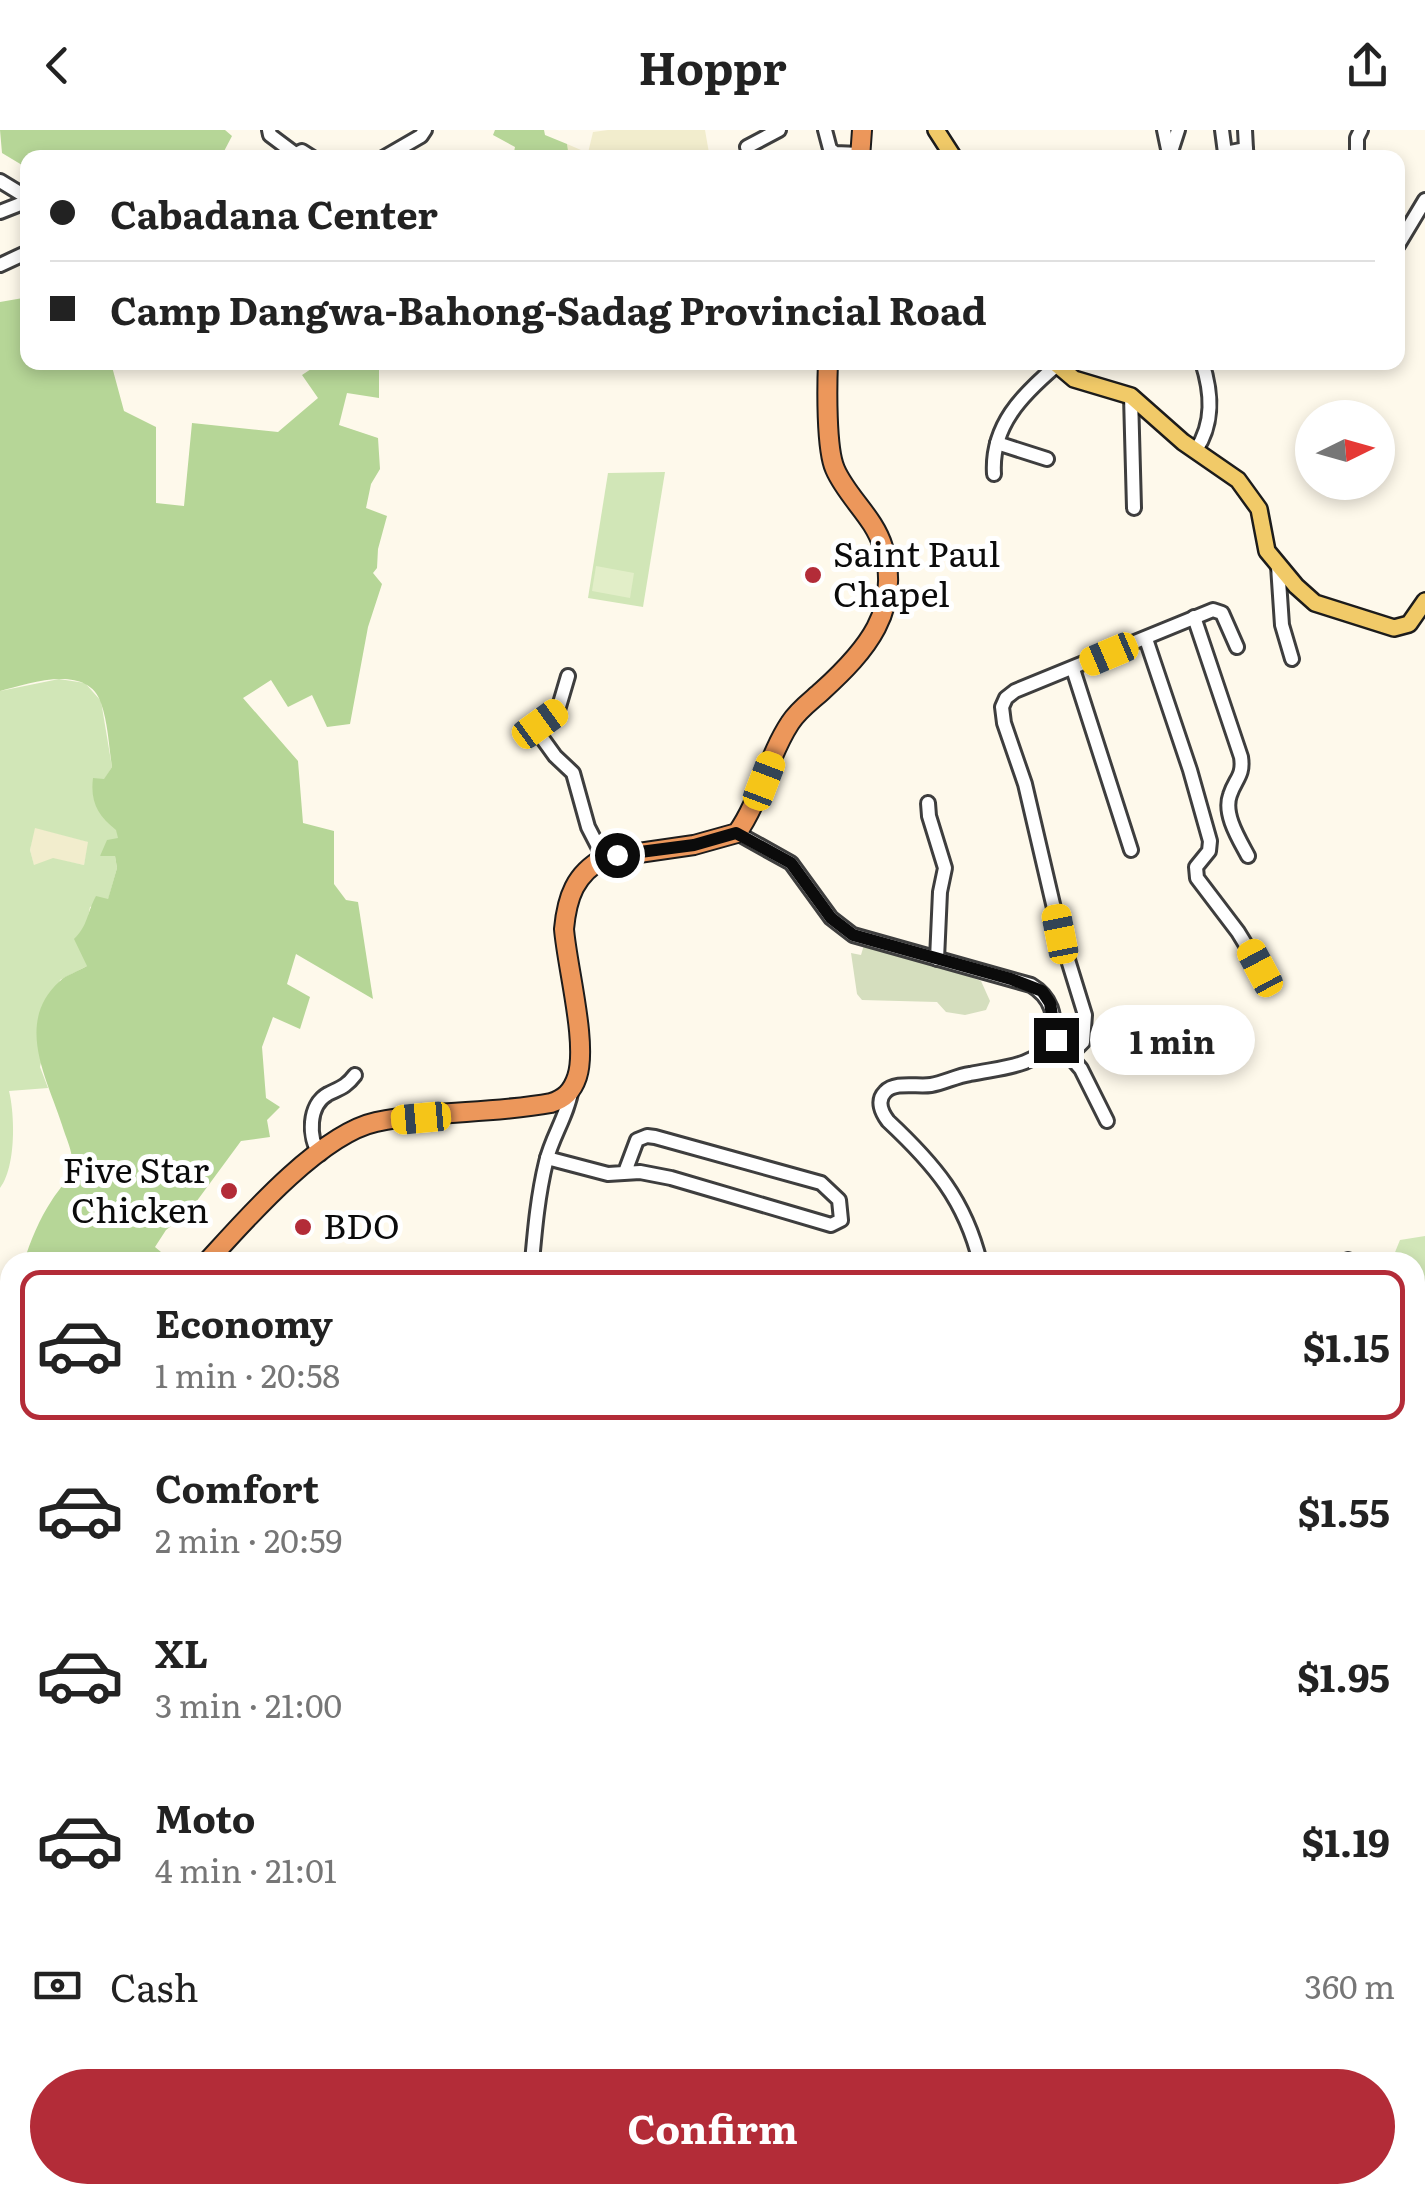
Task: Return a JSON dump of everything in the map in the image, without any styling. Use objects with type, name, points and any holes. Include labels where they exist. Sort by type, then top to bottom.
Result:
[{"type":"highway","points":[[216,1252],[282,1182],[349,1132],[378,1122],[530,1107],[564,1099],[572,1088],[580,1062],[566,956],[566,909],[582,874],[604,858],[694,845],[736,833],[757,800],[787,726],[870,640],[888,601],[883,546],[832,462],[828,370]]},
{"type":"main road","points":[[1064,370],[1082,383],[1131,396],[1249,492],[1258,509],[1264,544],[1278,566],[1315,604],[1387,627],[1408,624],[1425,601]]},
{"type":"street","points":[[268,130],[287,150]]},
{"type":"street","points":[[397,150],[425,130]]},
{"type":"street","points":[[747,147],[779,130]]},
{"type":"street","points":[[1405,233],[1425,200]]},
{"type":"street","points":[[994,474],[996,443],[1021,397],[1049,370]]},
{"type":"street","points":[[1196,450],[1210,420],[1204,370]]},
{"type":"street","points":[[1131,396],[1134,508]]},
{"type":"street","points":[[996,443],[1048,459]]},
{"type":"street","points":[[1278,566],[1282,626],[1292,659]]},
{"type":"street","points":[[1070,1055],[1083,1042],[1085,1015],[1060,934],[1030,803],[1002,707],[1014,691],[1219,610],[1238,647]]},
{"type":"street","points":[[1194,617],[1240,758],[1242,772],[1229,804],[1232,823],[1248,856]]},
{"type":"street","points":[[1146,639],[1210,844],[1196,867],[1197,878],[1260,968]]},
{"type":"street","points":[[1073,669],[1131,850]]},
{"type":"street","points":[[568,676],[558,710],[540,724],[538,731],[572,774],[588,828],[604,858]]},
{"type":"street","points":[[928,803],[928,816],[945,868],[937,958]]},
{"type":"street","points":[[736,833],[791,863],[831,918],[853,935],[1042,991],[1050,1003],[1056,1040],[1090,1085],[1107,1121]]},
{"type":"street","points":[[977,1252],[970,1229],[942,1175],[888,1121],[880,1100],[894,1087],[938,1084],[969,1074],[1016,1067],[1032,1060],[1056,1040]]},
{"type":"street","points":[[320,1154],[312,1137],[315,1111],[328,1094],[339,1092],[355,1076]]},
{"type":"street","points":[[532,1252],[534,1220],[546,1158],[569,1107],[572,1088]]},
{"type":"street","points":[[546,1158],[608,1174],[625,1172],[671,1178],[832,1225],[841,1220],[839,1200],[821,1183],[655,1137],[637,1140],[625,1172]]},
{"type":"shaded area","points":[[705,130],[708,150],[589,150],[593,132]]},
{"type":"shaded area","points":[[34,827],[89,842],[84,865],[54,859],[34,866],[30,850]]},
{"type":"green space","points":[[0,130],[225,130],[232,136],[225,150],[20,150],[20,164],[2,153]]},
{"type":"green space","points":[[495,130],[544,130],[545,135],[567,144],[568,150],[514,150],[493,135]]},
{"type":"green space","points":[[20,299],[20,370],[113,370],[124,411],[156,427],[156,503],[184,506],[192,423],[278,432],[318,398],[302,375],[310,370],[379,370],[379,398],[347,393],[339,425],[378,438],[380,469],[371,484],[366,508],[387,516],[373,573],[382,584],[368,627],[350,724],[327,727],[312,695],[288,707],[271,680],[243,698],[298,761],[303,823],[334,831],[334,884],[346,900],[358,902],[373,999],[296,954],[287,984],[310,997],[300,1029],[273,1017],[262,1047],[266,1098],[280,1107],[267,1120],[270,1137],[241,1141],[188,1213],[166,1230],[155,1247],[161,1252],[27,1252],[39,1222],[68,1177],[72,1160],[39,1054],[38,1016],[60,981],[87,966],[74,939],[96,896],[108,899],[117,868],[115,856],[100,856],[107,840],[118,838],[94,801],[93,778],[104,779],[112,767],[105,719],[94,691],[84,683],[56,679],[0,691],[0,302]]},
{"type":"green space","points":[[665,472],[643,607],[588,598],[608,473]]},
{"type":"green space","points":[[596,566],[634,573],[630,598],[592,591]]},
{"type":"green space","points":[[59,679],[85,683],[101,701],[112,767],[104,780],[119,839],[100,856],[115,856],[117,868],[108,900],[90,907],[87,966],[60,980],[40,1067],[48,1088],[9,1091],[13,1141],[9,1167],[0,1188],[0,691]],"holes":[[[35,828],[88,842],[84,865],[53,858],[34,865],[30,850]]]},
{"type":"green space","points":[[864,945],[909,954],[981,981],[990,1001],[986,1010],[965,1015],[946,1012],[937,1002],[862,1000],[857,994],[851,953],[861,955]]},
{"type":"green space","points":[[1425,1236],[1425,1252],[1395,1252],[1400,1240]]},
{"type":"place","name":"Saint Paul Chapel","points":[[813,575]]},
{"type":"place","name":"Five Star Chicken","points":[[229,1191]]},
{"type":"place","name":"BDO","points":[[303,1227]]},
{"type":"route","points":[[617,855],[694,845],[736,833],[791,863],[831,918],[853,935],[1042,991],[1050,1003],[1056,1040]]}]
